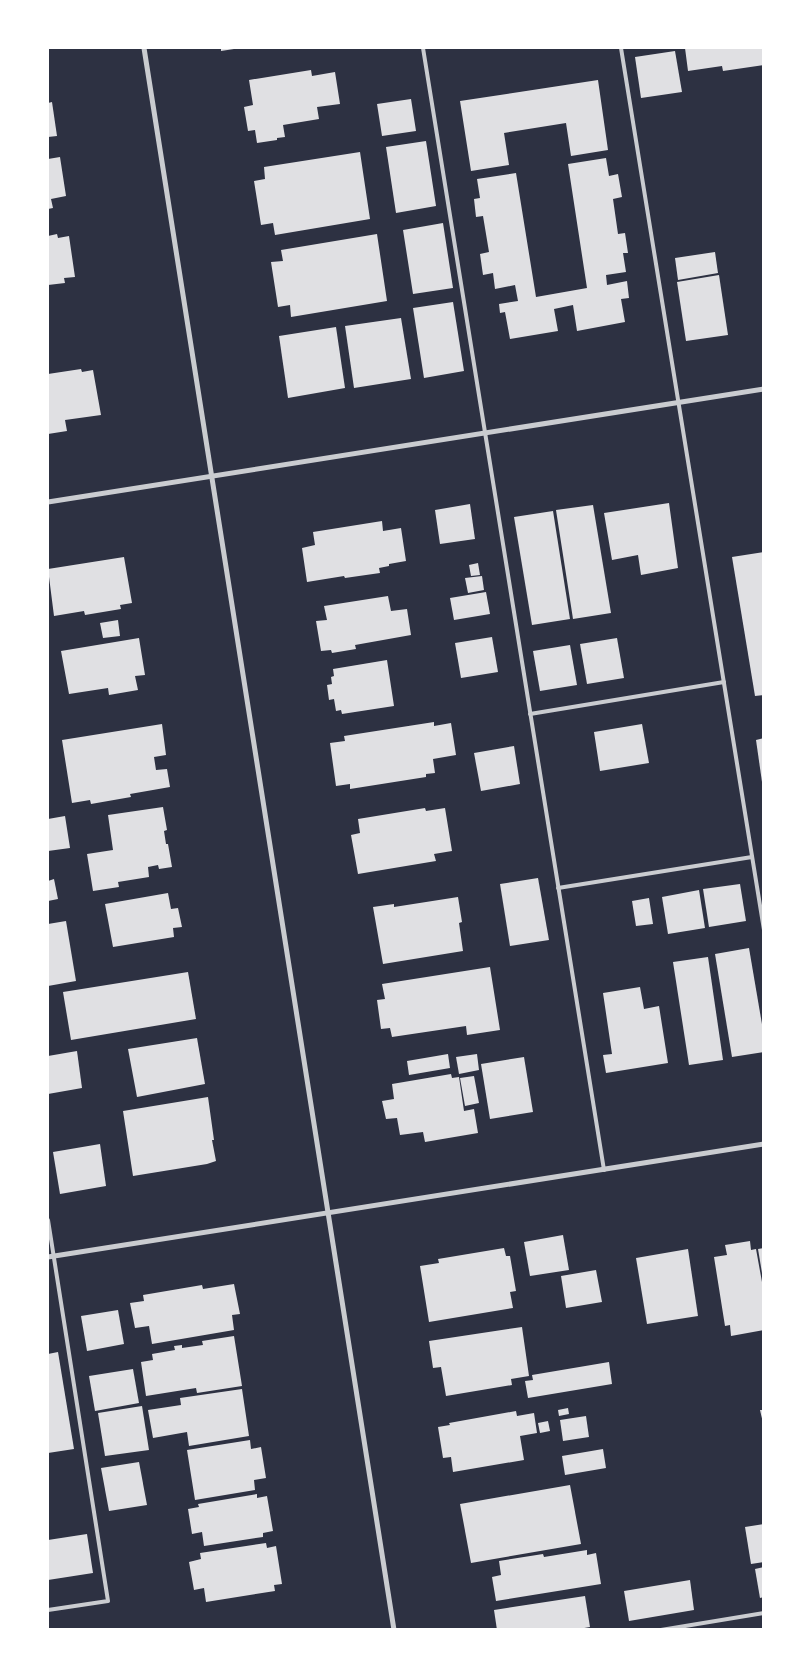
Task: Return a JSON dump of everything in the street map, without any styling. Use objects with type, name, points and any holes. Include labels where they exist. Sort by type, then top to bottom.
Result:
[{"type":"street","points":[[144,48],[394,1630]]},
{"type":"street","points":[[48,502],[764,389]]},
{"type":"street","points":[[50,1256],[764,1144]]},
{"type":"lane","points":[[423,48],[604,1170]]},
{"type":"lane","points":[[620,48],[764,930]]},
{"type":"lane","points":[[530,714],[724,682]]},
{"type":"lane","points":[[558,888],[752,857]]},
{"type":"lane","points":[[48,1220],[50,1256],[108,1601],[48,1610]]},
{"type":"lane","points":[[661,1630],[764,1613]]},
{"type":"building","points":[[221,48],[234,48],[234,49],[221,51]]},
{"type":"building","points":[[685,48],[764,48],[764,65],[723,71],[722,66],[688,71]]},
{"type":"building","points":[[675,51],[682,92],[641,98],[635,57]]},
{"type":"building","points":[[311,70],[312,76],[335,72],[340,104],[317,107],[319,119],[283,125],[285,137],[257,143],[255,130],[248,131],[244,107],[253,105],[249,80]]},
{"type":"building","points":[[598,80],[608,150],[571,156],[566,123],[504,133],[509,165],[471,171],[460,101]]},
{"type":"building","points":[[411,99],[416,131],[382,136],[377,104]]},
{"type":"building","points":[[52,102],[57,136],[48,137],[48,103]]},
{"type":"building","points":[[426,141],[436,206],[396,213],[386,147]]},
{"type":"building","points":[[360,152],[370,219],[275,235],[273,223],[261,225],[254,181],[265,179],[264,167]]},
{"type":"building","points":[[60,157],[66,196],[51,199],[53,208],[48,209],[48,159]]},
{"type":"building","points":[[606,158],[609,176],[618,174],[622,197],[613,199],[618,234],[625,233],[628,253],[623,253],[626,272],[606,275],[607,285],[627,281],[629,298],[621,299],[625,322],[577,331],[573,305],[554,309],[558,331],[510,339],[505,312],[500,313],[499,304],[518,301],[515,285],[495,289],[493,273],[483,275],[480,254],[489,252],[483,216],[476,217],[474,199],[480,198],[477,179],[516,173],[536,297],[587,288],[568,164]]},
{"type":"building","points":[[443,223],[453,288],[413,294],[403,230]]},
{"type":"building","points":[[57,234],[58,238],[69,236],[75,277],[64,278],[65,283],[48,285],[48,236]]},
{"type":"building","points":[[377,234],[387,301],[291,317],[290,305],[278,307],[271,262],[283,261],[281,250]]},
{"type":"building","points":[[715,252],[718,273],[678,280],[675,258]]},
{"type":"building","points":[[719,275],[728,335],[686,341],[677,282]]},
{"type":"building","points":[[453,302],[464,371],[424,378],[413,308]]},
{"type":"building","points":[[401,318],[411,379],[354,388],[345,326]]},
{"type":"building","points":[[336,327],[345,388],[288,398],[279,336]]},
{"type":"building","points":[[81,369],[82,372],[93,370],[101,415],[65,420],[67,431],[48,434],[48,374]]},
{"type":"building","points":[[669,503],[678,568],[641,575],[638,555],[612,560],[604,513]]},
{"type":"building","points":[[470,504],[475,539],[440,544],[435,510]]},
{"type":"building","points":[[593,505],[611,613],[573,619],[556,510]]},
{"type":"building","points":[[553,511],[570,619],[532,625],[514,517]]},
{"type":"building","points":[[382,521],[383,531],[401,528],[406,561],[379,568],[380,573],[307,582],[302,548],[315,545],[313,532]]},
{"type":"building","points":[[764,552],[764,695],[755,696],[732,557]]},
{"type":"building","points":[[124,557],[132,603],[120,605],[121,609],[85,615],[84,611],[54,616],[48,569]]},
{"type":"building","points":[[478,563],[480,575],[471,576],[469,565]]},
{"type":"building","points":[[482,576],[484,590],[468,593],[465,578]]},
{"type":"building","points":[[486,592],[490,614],[454,620],[450,598]]},
{"type":"building","points":[[388,596],[391,611],[407,609],[411,635],[355,645],[356,649],[332,653],[331,650],[321,651],[316,621],[327,620],[324,606]]},
{"type":"building","points":[[118,620],[120,636],[103,638],[100,623]]},
{"type":"building","points":[[492,637],[498,672],[461,678],[455,643]]},
{"type":"building","points":[[139,638],[145,675],[135,676],[138,690],[109,695],[108,688],[69,694],[61,651]]},
{"type":"building","points":[[617,638],[624,678],[587,684],[580,644]]},
{"type":"building","points":[[570,645],[577,685],[540,691],[533,651]]},
{"type":"building","points":[[387,660],[394,706],[342,714],[341,710],[336,711],[334,699],[329,700],[327,685],[332,684],[333,669]]},
{"type":"building","points":[[434,722],[434,726],[451,723],[456,755],[433,759],[435,773],[426,774],[426,777],[350,789],[350,784],[336,786],[330,743],[345,741],[344,736]]},
{"type":"building","points":[[162,724],[166,755],[154,757],[156,770],[167,769],[170,787],[130,794],[131,797],[91,804],[90,800],[72,803],[62,740]]},
{"type":"building","points":[[642,724],[649,763],[600,771],[594,732]]},
{"type":"building","points":[[764,738],[764,782],[762,782],[756,740]]},
{"type":"building","points":[[514,746],[520,784],[481,791],[474,753]]},
{"type":"building","points":[[163,807],[167,830],[164,831],[172,867],[159,869],[158,865],[148,867],[149,877],[118,882],[119,887],[93,891],[87,854],[113,850],[108,815]]},
{"type":"building","points":[[425,808],[426,811],[445,808],[452,851],[434,854],[436,861],[358,874],[351,835],[360,833],[358,819]]},
{"type":"building","points":[[65,816],[70,848],[48,851],[48,819]]},
{"type":"building","points":[[538,878],[549,940],[510,946],[500,884]]},
{"type":"building","points":[[54,879],[58,899],[48,901],[48,881]]},
{"type":"building","points":[[740,884],[746,921],[709,927],[703,889]]},
{"type":"building","points":[[699,890],[705,928],[668,934],[662,897]]},
{"type":"building","points":[[168,893],[171,909],[178,908],[182,927],[173,928],[174,937],[113,947],[105,904]]},
{"type":"building","points":[[458,897],[462,922],[459,923],[463,951],[383,964],[373,907],[394,904],[394,907]]},
{"type":"building","points":[[649,898],[653,924],[636,926],[632,901]]},
{"type":"building","points":[[66,921],[76,981],[48,986],[48,924]]},
{"type":"building","points":[[749,948],[764,1036],[764,1052],[732,1057],[715,954]]},
{"type":"building","points":[[708,957],[723,1060],[689,1065],[673,962]]},
{"type":"building","points":[[490,967],[500,1030],[467,1035],[466,1026],[392,1037],[390,1028],[381,1029],[377,1000],[385,999],[382,984]]},
{"type":"building","points":[[188,972],[196,1019],[71,1040],[63,992]]},
{"type":"building","points":[[640,987],[644,1009],[659,1006],[668,1063],[606,1073],[603,1055],[612,1054],[603,993]]},
{"type":"building","points":[[197,1038],[205,1084],[137,1097],[128,1049]]},
{"type":"building","points":[[77,1051],[82,1088],[48,1094],[48,1056]]},
{"type":"building","points":[[448,1054],[450,1068],[409,1075],[407,1061]]},
{"type":"building","points":[[477,1054],[479,1070],[459,1074],[456,1057]]},
{"type":"building","points":[[524,1057],[533,1112],[490,1119],[481,1064]]},
{"type":"building","points":[[451,1074],[452,1078],[459,1077],[464,1111],[474,1109],[478,1133],[425,1142],[423,1132],[400,1135],[397,1118],[386,1119],[382,1101],[394,1099],[392,1084]]},
{"type":"building","points":[[474,1076],[479,1103],[465,1106],[460,1078]]},
{"type":"building","points":[[208,1097],[216,1161],[133,1176],[123,1111]]},
{"type":"building","points":[[100,1144],[106,1186],[60,1194],[53,1152]]},
{"type":"building","points":[[563,1235],[569,1270],[530,1276],[524,1242]]},
{"type":"building","points":[[750,1241],[751,1250],[756,1249],[764,1293],[764,1330],[731,1336],[730,1325],[725,1326],[714,1257],[727,1255],[725,1245]]},
{"type":"building","points":[[504,1248],[506,1256],[510,1256],[516,1291],[510,1292],[513,1308],[429,1322],[420,1266],[439,1263],[438,1259]]},
{"type":"building","points":[[764,1248],[764,1273],[762,1273],[758,1249]]},
{"type":"building","points":[[688,1249],[698,1316],[647,1324],[636,1258]]},
{"type":"building","points":[[596,1270],[602,1302],[566,1308],[561,1276]]},
{"type":"building","points":[[234,1284],[240,1314],[232,1315],[234,1330],[152,1344],[149,1326],[135,1328],[130,1303],[144,1301],[143,1295],[202,1285],[203,1289]]},
{"type":"building","points":[[118,1310],[124,1344],[87,1351],[81,1316]]},
{"type":"building","points":[[522,1327],[529,1376],[511,1379],[512,1385],[446,1396],[441,1367],[433,1368],[429,1341]]},
{"type":"building","points":[[234,1336],[242,1386],[197,1393],[196,1388],[146,1396],[141,1362],[153,1360],[152,1354],[175,1350],[174,1346],[182,1345],[182,1348],[203,1345],[202,1341]]},
{"type":"building","points":[[58,1352],[74,1449],[48,1453],[48,1354]]},
{"type":"building","points":[[609,1362],[612,1384],[528,1398],[525,1381],[533,1380],[532,1375]]},
{"type":"building","points":[[133,1369],[139,1403],[95,1411],[89,1376]]},
{"type":"building","points":[[242,1389],[249,1436],[189,1446],[187,1432],[153,1438],[148,1410],[181,1405],[180,1398]]},
{"type":"building","points":[[142,1406],[149,1450],[105,1456],[98,1413]]},
{"type":"building","points":[[568,1408],[569,1414],[559,1416],[558,1410]]},
{"type":"building","points":[[760,1410],[764,1410],[764,1423],[763,1423]]},
{"type":"building","points":[[516,1411],[517,1416],[534,1413],[537,1433],[520,1436],[524,1460],[453,1472],[451,1457],[443,1458],[438,1427],[450,1425],[449,1423]]},
{"type":"building","points":[[586,1416],[589,1437],[563,1441],[560,1420]]},
{"type":"building","points":[[548,1421],[550,1431],[540,1433],[538,1423]]},
{"type":"building","points":[[250,1440],[251,1449],[261,1447],[266,1478],[254,1480],[255,1490],[195,1500],[187,1450]]},
{"type":"building","points":[[603,1449],[606,1468],[565,1475],[562,1456]]},
{"type":"building","points":[[139,1462],[147,1505],[109,1511],[101,1468]]},
{"type":"building","points":[[570,1485],[581,1544],[471,1563],[460,1504]]},
{"type":"building","points":[[257,1494],[257,1498],[267,1496],[273,1531],[263,1533],[263,1537],[204,1546],[202,1532],[192,1534],[188,1509],[199,1507],[198,1504]]},
{"type":"building","points":[[764,1524],[764,1562],[751,1564],[745,1527]]},
{"type":"building","points":[[87,1534],[93,1573],[48,1580],[48,1540]]},
{"type":"building","points":[[266,1543],[267,1548],[276,1546],[282,1584],[274,1585],[275,1591],[206,1602],[204,1588],[194,1590],[189,1562],[201,1559],[200,1553]]},
{"type":"building","points":[[587,1550],[587,1555],[596,1553],[601,1584],[496,1601],[492,1577],[501,1575],[499,1561],[543,1554],[544,1557]]},
{"type":"building","points":[[764,1567],[764,1597],[760,1598],[755,1569]]},
{"type":"building","points":[[690,1580],[694,1610],[629,1621],[624,1591]]},
{"type":"building","points":[[585,1596],[590,1627],[573,1630],[497,1630],[494,1610]]}]
